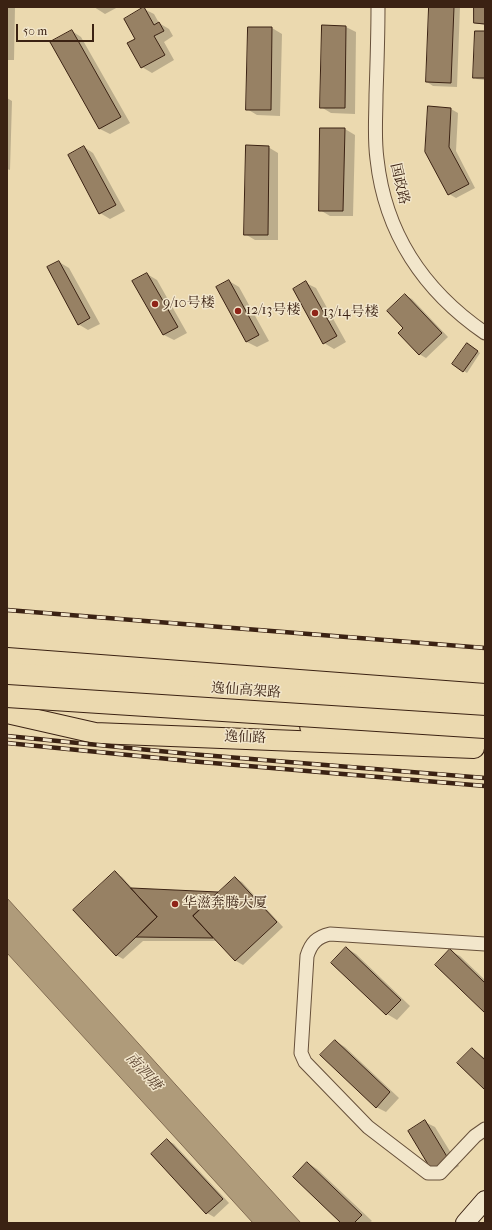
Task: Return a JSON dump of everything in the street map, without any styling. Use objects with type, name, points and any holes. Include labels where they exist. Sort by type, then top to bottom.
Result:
[{"type":"highway","name":"逸仙高架路","points":[[7,674],[485,708]]},
{"type":"highway","name":"逸仙高架路","points":[[7,696],[485,725]]},
{"type":"highway","points":[[7,705],[74,708],[436,736],[485,738]]},
{"type":"main road","points":[[7,658],[485,694]]},
{"type":"main road","points":[[7,700],[70,694],[485,725]]},
{"type":"main road","name":"逸仙路","points":[[7,713],[95,733],[485,748]]},
{"type":"street","name":"国政路","points":[[378,7],[375,131],[381,186],[388,211],[410,258],[425,280],[443,300],[485,333]]},
{"type":"street","points":[[485,944],[330,934],[316,939],[310,946],[307,956],[301,1053],[305,1062],[368,1127],[428,1174],[440,1173],[475,1136],[485,1129]]},
{"type":"street","points":[[465,1223],[485,1200]]},
{"type":"water","name":"南泗塘","points":[[7,898],[301,1223],[253,1223],[7,953]]},
{"type":"building","points":[[144,7],[154,25],[159,22],[164,31],[154,36],[165,55],[141,68],[127,43],[135,39],[124,19]]},
{"type":"building","points":[[429,7],[454,7],[451,83],[426,82]]},
{"type":"building","points":[[474,7],[485,7],[485,24],[474,23]]},
{"type":"building","points":[[322,25],[346,26],[345,108],[320,108]]},
{"type":"building","points":[[248,27],[272,27],[271,110],[246,110]]},
{"type":"building","points":[[72,30],[121,117],[99,129],[50,42]]},
{"type":"building","points":[[475,31],[485,31],[485,78],[473,78]]},
{"type":"building","points":[[428,106],[451,108],[449,147],[469,184],[448,195],[425,152]]},
{"type":"building","points":[[320,128],[345,128],[343,211],[319,211]]},
{"type":"building","points":[[246,145],[269,146],[268,235],[244,235]]},
{"type":"building","points":[[84,146],[116,205],[99,214],[68,155]]},
{"type":"building","points":[[59,261],[90,318],[78,325],[47,267]]},
{"type":"building","name":"9/10号楼","points":[[147,273],[178,327],[163,335],[132,281]]},
{"type":"building","name":"12/13号楼","points":[[229,280],[259,335],[246,342],[216,287]]},
{"type":"building","name":"13/14号楼","points":[[306,281],[337,336],[323,344],[293,289]]},
{"type":"building","points":[[405,294],[442,333],[419,355],[398,333],[403,328],[387,311]]},
{"type":"building","points":[[467,343],[478,351],[463,372],[452,364]]},
{"type":"building","points":[[115,871],[157,917],[116,956],[73,910]]},
{"type":"building","points":[[235,877],[277,922],[235,961],[193,916]]},
{"type":"building","name":"华滋奔腾大厦","points":[[131,888],[218,892],[193,916],[213,938],[136,937],[157,917]]},
{"type":"building","points":[[346,947],[401,1000],[386,1015],[331,963]]},
{"type":"building","points":[[450,949],[485,983],[485,1013],[435,965]]},
{"type":"building","points":[[335,1040],[390,1092],[376,1108],[320,1055]]},
{"type":"building","points":[[472,1048],[485,1060],[485,1090],[457,1063]]},
{"type":"building","points":[[425,1120],[449,1160],[432,1171],[408,1131]]},
{"type":"building","points":[[167,1139],[223,1199],[206,1214],[151,1154]]},
{"type":"building","points":[[307,1162],[362,1215],[354,1223],[341,1223],[293,1177]]},
{"type":"railway","points":[[7,610],[485,648]]},
{"type":"railway","points":[[7,736],[190,754],[485,778]]},
{"type":"railway","points":[[7,743],[189,761],[485,786]]},
{"type":"place","name":"9/10号楼","points":[[155,304]]},
{"type":"place","name":"12/13号楼","points":[[238,311]]},
{"type":"place","name":"13/14号楼","points":[[315,313]]},
{"type":"place","name":"华滋奔腾大厦","points":[[175,904]]}]
